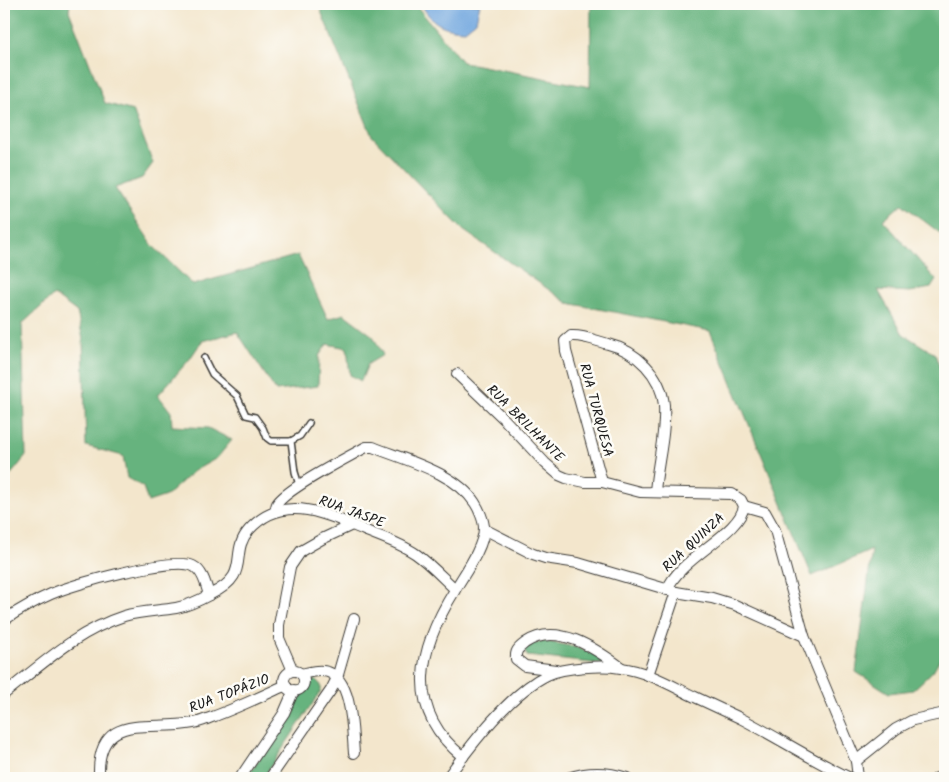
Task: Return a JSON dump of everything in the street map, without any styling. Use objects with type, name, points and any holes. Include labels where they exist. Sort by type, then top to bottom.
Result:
[{"type":"street","name":"RUA TURQUESA","points":[[602,482],[565,345],[568,337],[577,336],[627,350],[642,361],[652,375],[660,390],[664,404],[664,427],[655,492]]},
{"type":"street","name":"RUA BRILHANTE","points":[[457,374],[559,475],[585,482],[602,482],[640,492],[732,494],[741,500],[744,506],[765,512],[775,530],[804,636],[856,761],[858,778]]},
{"type":"street","points":[[4,694],[70,643],[93,629],[122,617],[143,612],[178,608],[225,586],[237,572],[241,547],[246,534],[262,519],[275,511],[277,504],[282,498],[366,447],[373,448],[450,479],[463,489],[476,504],[484,528],[481,542],[474,557],[444,608],[430,644],[422,675],[422,690],[429,714],[437,731],[448,745],[463,757]]},
{"type":"street","name":"RUA QUINZA","points":[[648,675],[675,574],[741,516],[744,506]]},
{"type":"street","name":"RUA JASPE","points":[[275,511],[299,509],[317,511],[397,544],[415,553],[455,589]]},
{"type":"street","points":[[290,688],[300,688],[303,683],[279,638],[279,625],[290,567],[300,551],[352,525]]},
{"type":"street","points":[[484,528],[532,554],[578,563],[672,591],[712,598],[735,605],[804,636]]},
{"type":"street","points":[[4,620],[51,594],[68,588],[112,575],[174,564],[190,565],[198,569],[209,595]]},
{"type":"street","points":[[270,778],[325,701],[337,678],[354,619]]},
{"type":"street","points":[[622,668],[582,642],[551,635],[538,636],[529,640],[520,646],[516,652],[516,659],[525,666],[559,671],[588,668],[622,668],[648,675],[740,718],[816,762],[850,778]]},
{"type":"street","points":[[447,778],[496,717],[514,699],[532,684],[559,671]]},
{"type":"street","points":[[240,778],[284,713],[290,688],[285,676],[297,673],[326,672],[337,678],[344,688],[348,704],[354,753]]},
{"type":"street","name":"RUA TOPÁZIO","points":[[99,778],[98,761],[104,744],[116,733],[131,726],[194,723],[290,688]]},
{"type":"street","points":[[856,761],[896,729],[913,720],[945,713]]},
{"type":"street","points":[[568,778],[580,774],[599,772],[627,778]]},
{"type":"street","points":[[937,778],[945,778]]},
{"type":"lane","points":[[204,358],[212,374],[237,396],[246,415],[255,417],[267,438],[291,441],[300,436],[309,423]]},
{"type":"lane","points":[[291,441],[299,486]]},
{"type":"green space","points":[[4,4],[70,4],[69,11],[105,103],[133,111],[153,163],[142,178],[115,188],[153,246],[193,285],[298,255],[328,319],[344,314],[373,336],[383,355],[368,364],[361,381],[350,375],[347,348],[327,344],[319,356],[318,386],[276,391],[237,332],[202,341],[189,360],[158,395],[171,412],[172,426],[208,428],[232,440],[217,458],[194,471],[166,496],[148,502],[143,487],[127,478],[123,456],[86,446],[83,339],[77,312],[54,295],[22,324],[26,456],[4,483]]},
{"type":"green space","points":[[318,4],[415,4],[462,62],[590,87],[591,4],[945,4],[945,237],[902,204],[883,220],[936,280],[931,288],[910,292],[878,290],[903,334],[935,354],[945,383],[945,650],[933,671],[913,690],[889,693],[856,672],[872,550],[812,576],[710,331],[568,303],[463,230],[372,136]]},
{"type":"green space","points":[[542,641],[587,651],[610,665],[527,656],[524,649]]},
{"type":"green space","points":[[314,680],[321,685],[321,691],[263,778],[247,778],[307,684]]},
{"type":"water","points":[[421,4],[480,4],[476,21],[465,30],[444,27],[429,16]]}]
